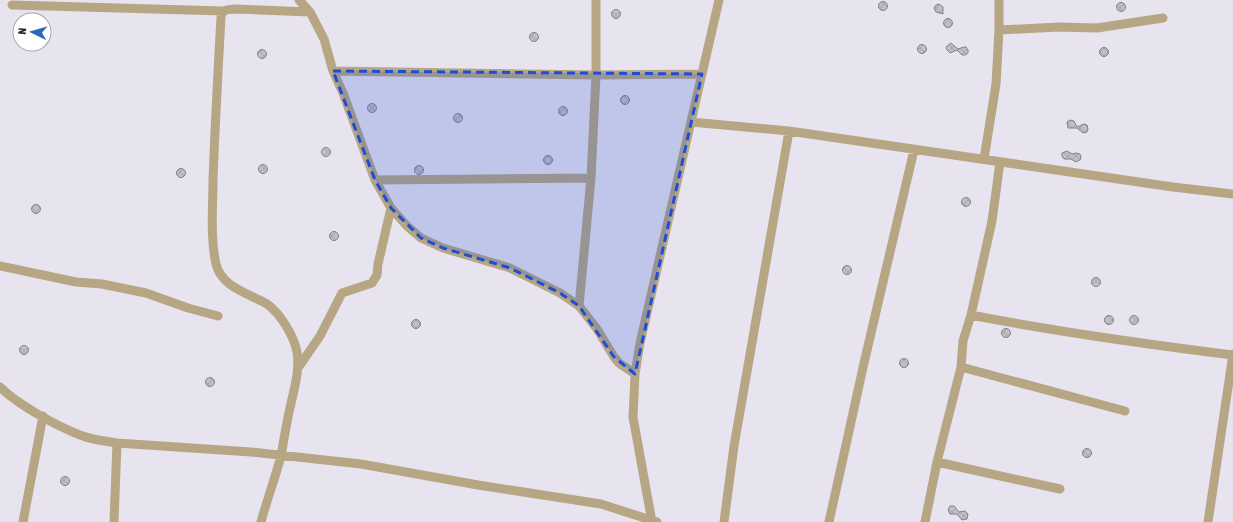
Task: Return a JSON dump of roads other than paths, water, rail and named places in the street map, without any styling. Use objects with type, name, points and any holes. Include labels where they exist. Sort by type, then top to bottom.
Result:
[{"type":"street","points":[[298,0],[310,12],[324,40],[333,71],[343,93],[376,180],[391,208],[407,226],[421,238],[443,248],[510,268],[560,293],[579,306],[597,329],[614,357],[619,363],[635,374]]},
{"type":"street","points":[[579,306],[591,178],[596,75],[596,0]]},
{"type":"street","points":[[1,390],[18,402],[43,416],[80,435],[97,440],[117,443],[281,455],[361,464],[478,485],[601,504],[654,521],[633,417],[635,374],[642,335],[719,0]]},
{"type":"street","points":[[984,159],[996,84],[999,0]]},
{"type":"street","points":[[12,4],[224,11],[234,9],[310,12]]},
{"type":"street","points":[[224,11],[221,17],[214,150],[212,217],[216,266],[224,278],[233,286],[268,305],[283,321],[297,351],[298,368],[296,382],[281,455],[260,522]]},
{"type":"street","points":[[999,30],[1059,27],[1098,28],[1163,18]]},
{"type":"street","points":[[333,71],[596,75],[702,74]]},
{"type":"street","points":[[691,122],[789,131],[1173,187],[1233,194]]},
{"type":"street","points":[[724,522],[734,446],[789,131]]},
{"type":"street","points":[[829,522],[864,363],[914,150]]},
{"type":"street","points":[[925,522],[937,462],[961,367],[963,341],[972,315],[992,221],[1000,162]]},
{"type":"street","points":[[376,180],[591,178]]},
{"type":"street","points":[[298,368],[320,336],[342,293],[372,283],[378,275],[378,264],[391,208]]},
{"type":"street","points":[[0,266],[76,282],[102,284],[146,292],[188,308],[218,316]]},
{"type":"street","points":[[972,315],[1046,329],[1233,355],[1208,522]]},
{"type":"street","points":[[961,367],[1125,411]]},
{"type":"street","points":[[23,522],[43,416]]},
{"type":"street","points":[[114,522],[117,443]]},
{"type":"street","points":[[937,462],[1060,489]]}]
